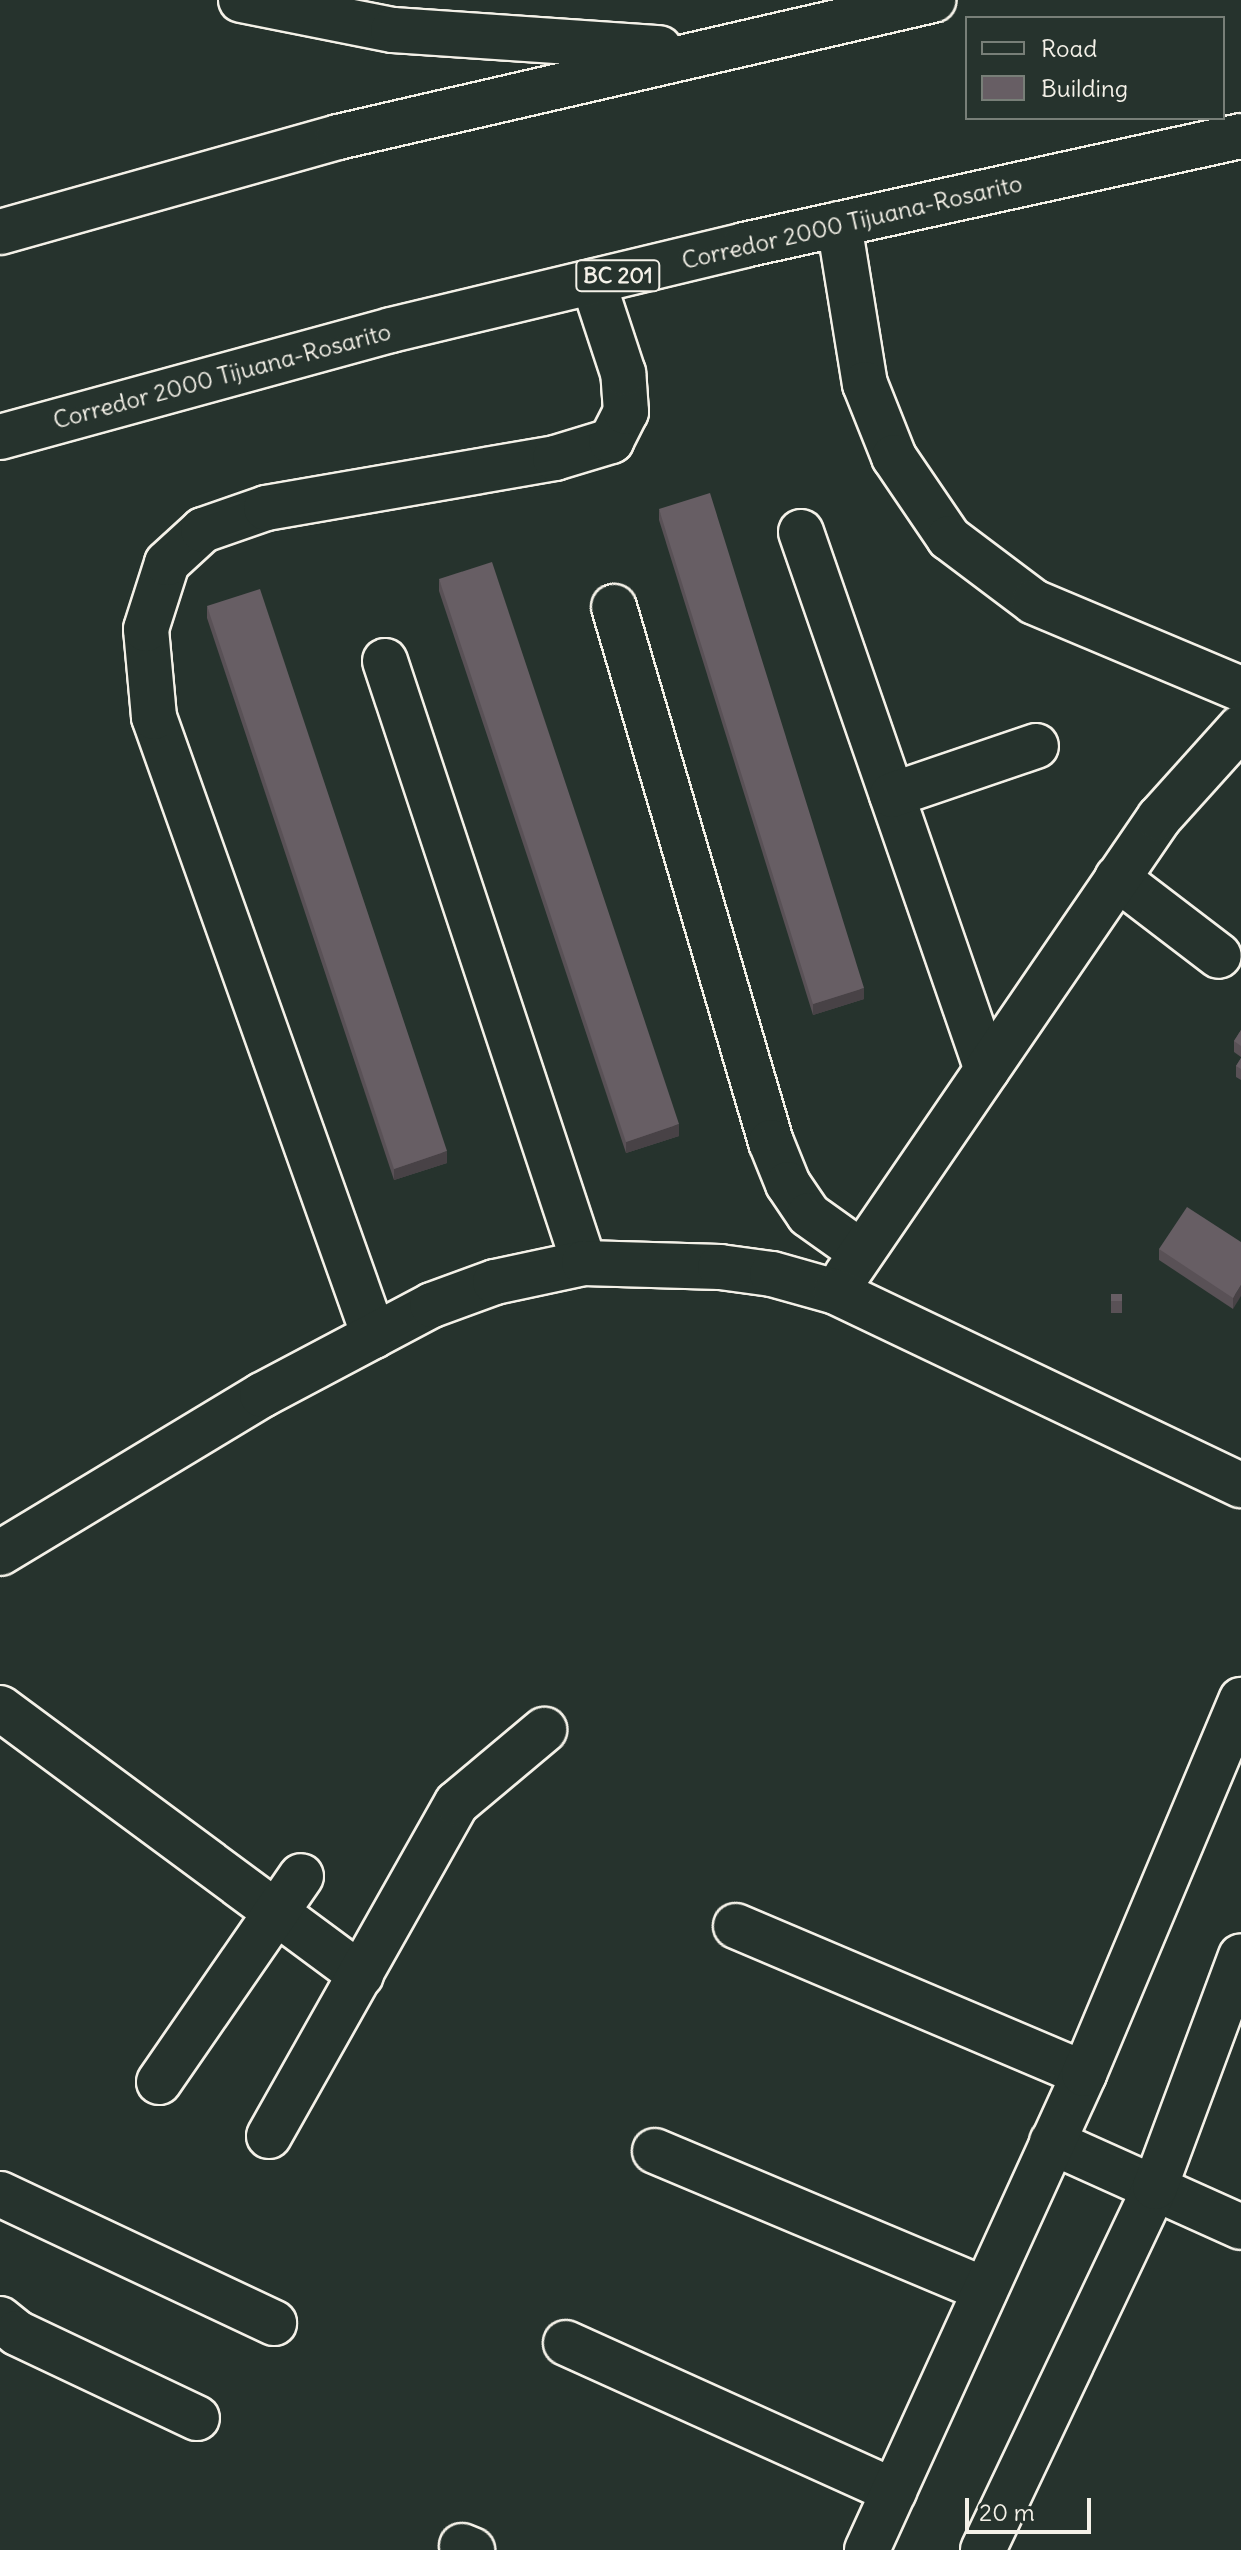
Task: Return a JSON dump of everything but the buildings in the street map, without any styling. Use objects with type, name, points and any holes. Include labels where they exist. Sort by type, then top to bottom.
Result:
[{"type":"main road","points":[[241,0],[393,30],[693,52]]},
{"type":"main road","points":[[0,232],[338,137],[693,52],[933,0]]},
{"type":"main road","name":"Corredor 2000 Tijuana-Rosarito","points":[[0,437],[391,330],[839,224],[1241,136]]},
{"type":"main road","points":[[839,224],[865,384],[894,457],[949,538],[1034,602],[1241,689]]},
{"type":"main road","points":[[374,1336],[154,717],[146,629],[167,563],[203,530],[266,508],[555,458],[611,441],[626,412],[623,373],[593,282]]},
{"type":"main road","points":[[801,532],[987,1070]]},
{"type":"main road","points":[[614,607],[771,1142],[788,1184],[809,1215],[861,1252]]},
{"type":"main road","points":[[385,661],[584,1263]]},
{"type":"main road","points":[[836,1292],[1159,818],[1241,727]]},
{"type":"main road","points":[[892,795],[1036,746]]},
{"type":"main road","points":[[1117,878],[1219,956]]},
{"type":"main road","points":[[0,1553],[140,1465],[432,1305],[495,1282],[584,1263],[720,1267],[772,1274],[836,1292],[1241,1485]]},
{"type":"main road","points":[[867,2550],[1084,2074],[1241,1700]]},
{"type":"main road","points":[[0,1708],[361,1975]]},
{"type":"main road","points":[[269,2136],[457,1803],[544,1730]]},
{"type":"main road","points":[[159,2082],[301,1876]]},
{"type":"main road","points":[[736,1926],[1084,2074]]},
{"type":"main road","points":[[983,2550],[1155,2187],[1241,1956]]},
{"type":"main road","points":[[1052,2142],[1238,2219]]},
{"type":"main road","points":[[655,2151],[985,2290]]},
{"type":"main road","points":[[0,2194],[274,2323]]},
{"type":"main road","points":[[0,2319],[17,2333],[197,2418]]},
{"type":"main road","points":[[566,2343],[894,2491]]}]
